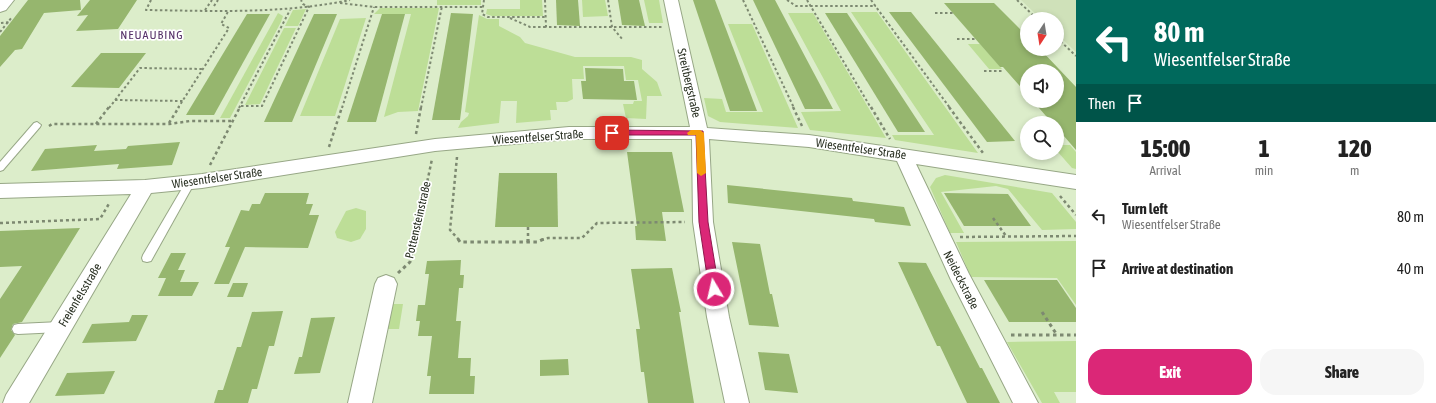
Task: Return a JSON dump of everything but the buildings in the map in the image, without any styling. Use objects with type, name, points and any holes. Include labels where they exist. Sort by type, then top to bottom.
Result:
[{"type":"street","points":[[6,0],[6,12]]},
{"type":"street","name":"Streitbergstraße","points":[[671,0],[700,133],[703,222],[718,317],[737,403]]},
{"type":"street","name":"Wiesentfelser Straße","points":[[0,191],[145,187],[196,182],[435,145],[569,133],[700,133],[898,149],[1076,182]]},
{"type":"street","name":"Neideckstraße","points":[[898,149],[990,338],[1026,403]]},
{"type":"street","name":"Freienfelsstraße","points":[[15,403],[145,187]]},
{"type":"street","points":[[360,403],[386,284]]},
{"type":"lane","points":[[0,168],[37,125]]},
{"type":"lane","points":[[147,258],[196,182]]},
{"type":"lane","points":[[18,328],[61,327]]},
{"type":"path","points":[[151,0],[146,10],[290,10],[350,0]]},
{"type":"path","points":[[205,10],[212,0]]},
{"type":"path","points":[[214,6],[218,0]]},
{"type":"path","points":[[301,0],[303,4],[309,7]]},
{"type":"path","points":[[484,0],[482,14],[488,17],[546,17]]},
{"type":"path","points":[[545,0],[546,27]]},
{"type":"path","points":[[608,0],[612,27],[623,40]]},
{"type":"path","points":[[743,0],[805,132]]},
{"type":"path","points":[[786,0],[796,6],[876,6]]},
{"type":"path","points":[[807,0],[898,149]]},
{"type":"path","points":[[871,0],[986,157]]},
{"type":"path","points":[[1017,0],[1030,12]]},
{"type":"path","points":[[337,3],[374,7],[483,7]]},
{"type":"path","points":[[412,149],[442,6]]},
{"type":"path","points":[[241,106],[262,106],[309,7]]},
{"type":"path","points":[[323,163],[374,7]]},
{"type":"path","points":[[169,124],[229,28],[220,24],[229,10]]},
{"type":"path","points":[[196,182],[233,121],[290,10]]},
{"type":"path","points":[[6,12],[9,22]]},
{"type":"path","points":[[935,13],[953,13]]},
{"type":"path","points":[[509,17],[530,27],[676,27]]},
{"type":"path","points":[[1,23],[9,22]]},
{"type":"path","points":[[1,32],[9,22]]},
{"type":"path","points":[[1,32],[5,29]]},
{"type":"path","points":[[957,39],[976,39]]},
{"type":"path","points":[[1064,45],[1076,56]]},
{"type":"path","points":[[96,124],[140,68],[204,69]]},
{"type":"path","points":[[984,71],[1004,71]]},
{"type":"path","points":[[115,100],[183,102]]},
{"type":"path","points":[[47,130],[52,124],[169,124],[190,121],[233,121]]},
{"type":"path","points":[[458,142],[450,230],[460,242],[537,242],[548,238],[582,238],[597,223],[703,222]]},
{"type":"path","name":"Pottensteinstraße","points":[[386,284],[410,262],[435,145]]},
{"type":"path","points":[[0,223],[100,219],[119,188]]},
{"type":"path","points":[[1056,192],[1076,215]]},
{"type":"path","points":[[993,218],[1006,236]]},
{"type":"path","points":[[528,227],[528,242]]},
{"type":"path","points":[[940,238],[1076,236]]},
{"type":"path","points":[[1042,312],[1057,335]]},
{"type":"path","points":[[1006,335],[1076,335]]},
{"type":"shaded area","points":[[1021,0],[1076,0],[1076,52],[1064,41],[1064,12],[1034,12]]},
{"type":"green space","points":[[437,0],[481,0],[481,5],[437,5]]},
{"type":"green space","points":[[520,0],[542,0],[543,16],[492,16],[486,14],[487,9],[520,9]]},
{"type":"green space","points":[[582,0],[605,0],[608,16],[583,17]]},
{"type":"green space","points":[[644,0],[659,0],[663,23],[649,23]]},
{"type":"green space","points":[[380,8],[439,8],[418,111],[398,112],[384,117],[411,14],[374,14]]},
{"type":"green space","points":[[306,9],[298,26],[285,26],[293,10]]},
{"type":"green space","points":[[851,12],[877,12],[978,153],[895,140],[892,135],[934,135]]},
{"type":"green space","points":[[278,13],[283,16],[281,22],[230,118],[220,118]]},
{"type":"green space","points":[[788,13],[813,13],[886,138],[810,130],[801,112],[841,111]]},
{"type":"green space","points":[[479,15],[487,19],[499,19],[499,26],[520,37],[525,43],[575,57],[631,57],[642,60],[642,69],[657,82],[662,96],[647,96],[646,119],[626,118],[623,104],[633,104],[634,101],[642,101],[638,80],[626,80],[624,66],[583,66],[584,79],[572,79],[573,99],[567,102],[556,102],[557,110],[550,110],[551,120],[516,123],[517,101],[501,101],[499,123],[458,128],[469,113],[465,112]]},
{"type":"green space","points":[[366,18],[335,116],[300,116],[340,19]]},
{"type":"green space","points":[[728,24],[752,24],[798,128],[720,122],[708,116],[704,98],[722,99],[726,112],[763,112]]},
{"type":"green space","points":[[284,28],[296,28],[260,104],[245,105]]},
{"type":"green space","points":[[968,44],[980,44],[1002,69],[989,69]]},
{"type":"green space","points":[[1064,145],[1070,145],[1076,152],[1076,169],[1072,168],[1064,159]]},
{"type":"green space","points":[[945,175],[1052,193],[1076,222],[1076,229],[1042,230],[1008,189],[996,186],[941,192],[964,233],[950,233],[930,187],[936,178]]},
{"type":"green space","points":[[356,208],[366,211],[366,229],[360,239],[351,242],[337,238],[335,232],[346,211]]},
{"type":"green space","points":[[1076,241],[1076,305],[1057,278],[971,277],[956,242]]},
{"type":"green space","points":[[386,304],[403,304],[399,329],[381,329]]},
{"type":"green space","points":[[1076,341],[1076,392],[1054,392],[1060,403],[1042,403],[1007,342]]},
{"type":"slow traffic","points":[[691,133],[700,133],[701,173]]},
{"type":"district","name":"NEUAUBING","points":[[152,35]]},
{"type":"route","points":[[612,133],[700,133],[703,222],[714,289]]}]
